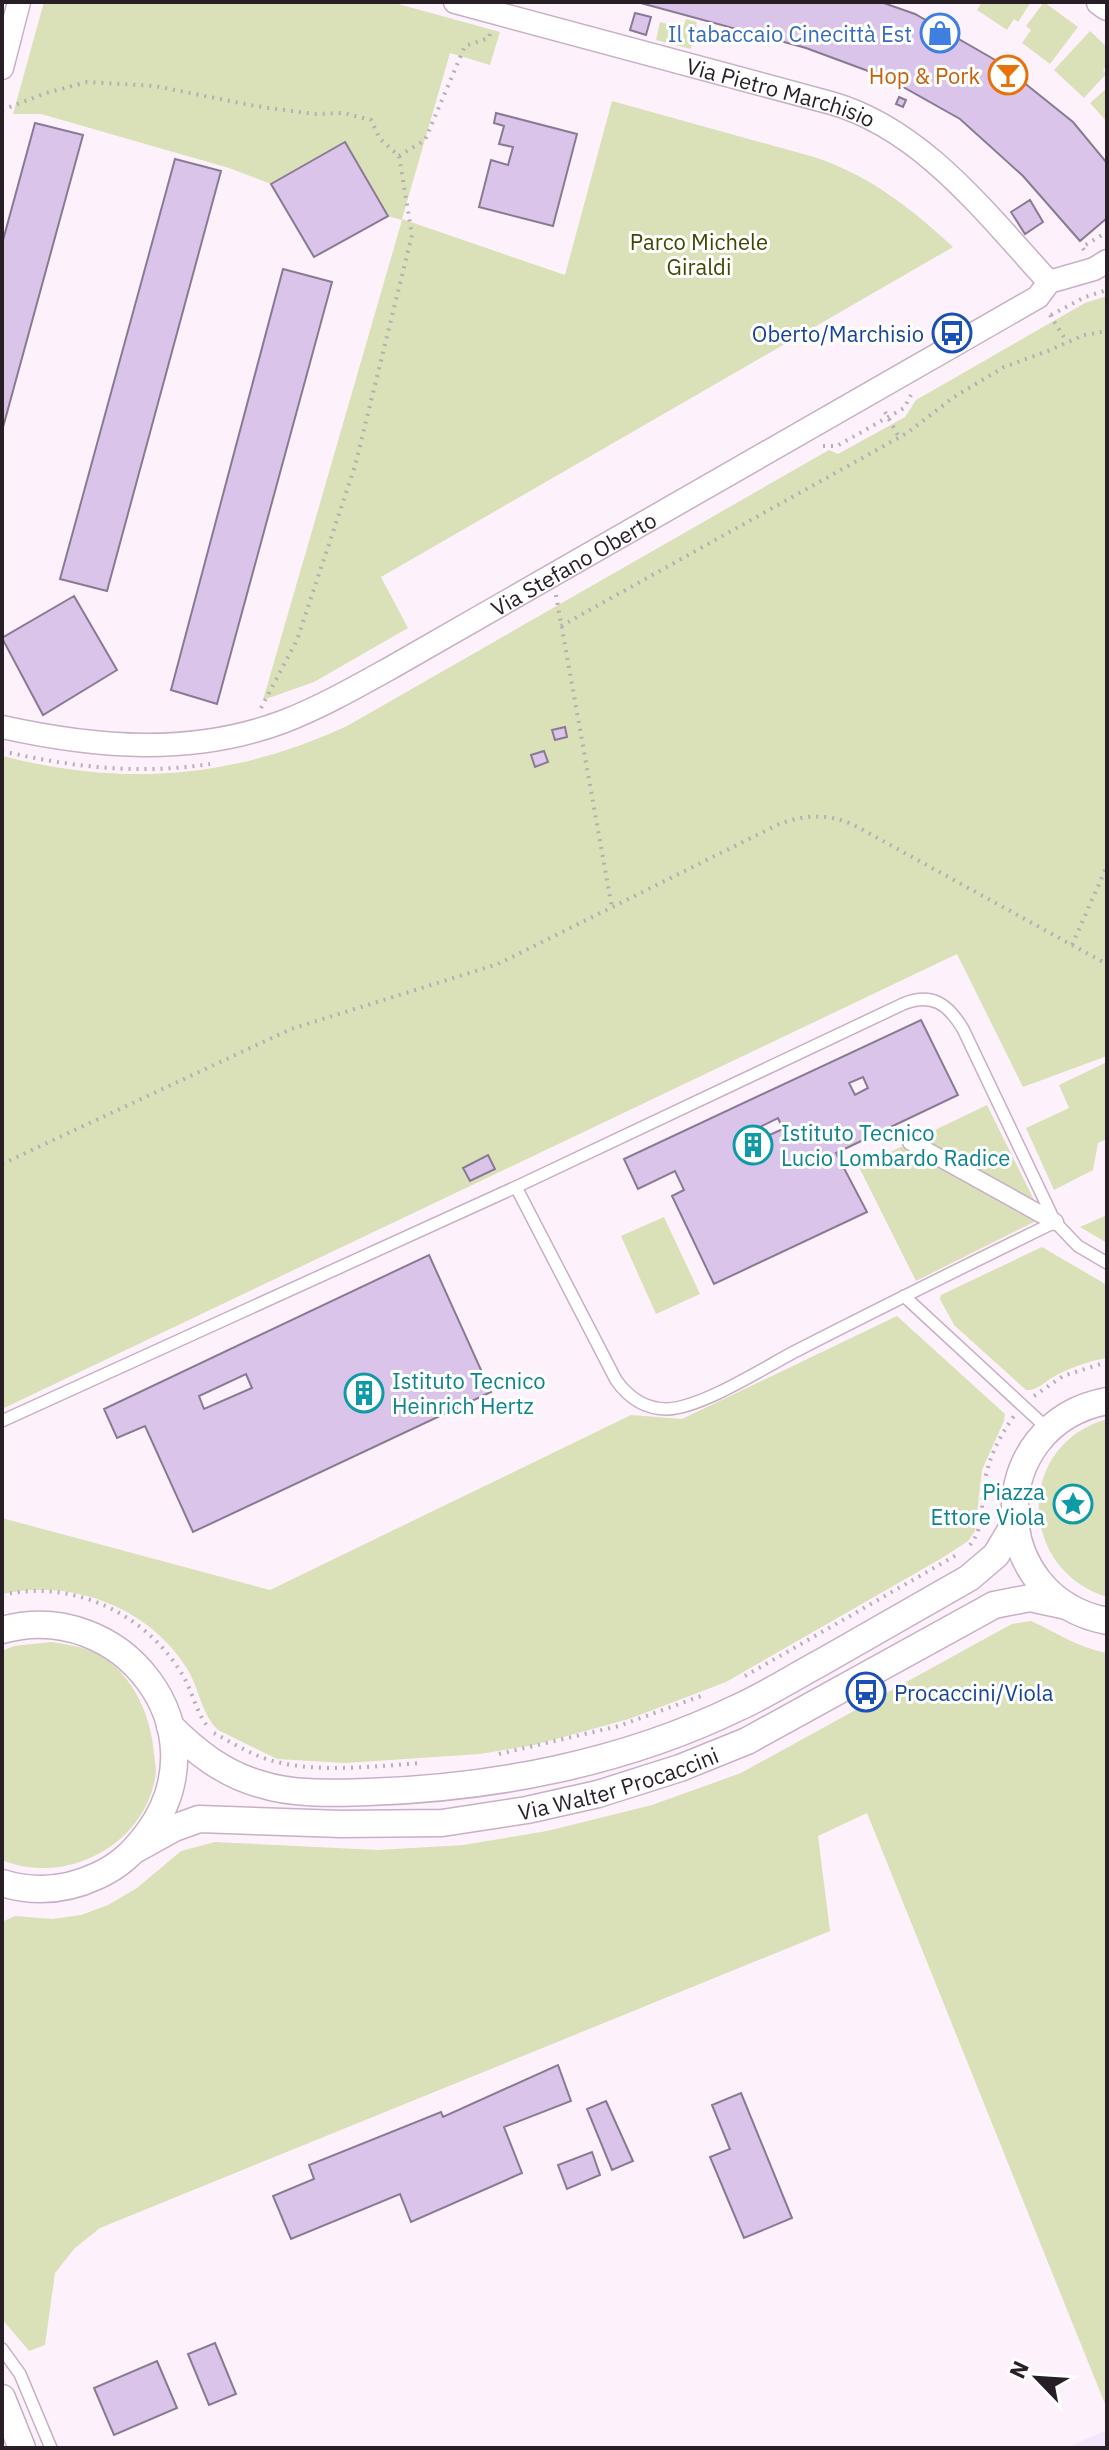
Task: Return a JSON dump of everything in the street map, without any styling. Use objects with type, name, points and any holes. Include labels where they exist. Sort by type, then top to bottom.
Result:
[{"type":"street","points":[[2,68],[19,2]]},
{"type":"street","name":"Via Pietro Marchisio","points":[[455,2],[831,103],[863,115],[905,141],[944,172],[977,203],[1049,282]]},
{"type":"street","points":[[1100,2],[1107,7]]},
{"type":"street","name":"Via Stefano Oberto","points":[[2,727],[133,746],[192,744],[284,721],[334,699],[1038,297],[1049,282],[1103,265]]},
{"type":"street","points":[[911,1142],[1055,1222]]},
{"type":"street","points":[[1107,1401],[1074,1412],[1049,1430],[1032,1450],[1021,1473],[1015,1499],[1020,1550],[1032,1572],[1047,1591],[1067,1606],[1107,1621]]},
{"type":"street","name":"Via Walter Procaccini","points":[[170,1726],[195,1750],[226,1770],[264,1786],[300,1790],[381,1791],[459,1786],[584,1763],[662,1738],[755,1699],[969,1578],[996,1555],[1015,1523]]},
{"type":"street","name":"Via Walter Procaccini","points":[[136,1849],[174,1828],[199,1819],[341,1824],[442,1823],[581,1799],[666,1773],[747,1741],[994,1605],[1030,1598],[1067,1606]]},
{"type":"street","name":"Via Walter Procaccini","points":[[2,1630],[40,1623],[63,1625],[85,1631],[123,1652],[153,1684],[170,1726],[174,1765],[165,1806],[126,1859],[90,1879],[71,1885],[35,1890],[2,1883]]},
{"type":"street","points":[[2,1903],[35,1890]]},
{"type":"street","points":[[2,2398],[22,2448]]},
{"type":"lane","points":[[2,1421],[516,1187],[903,1004],[927,998],[935,999],[949,1009],[963,1029],[1055,1222],[1078,1246],[1107,1263]]},
{"type":"lane","points":[[516,1187],[616,1380],[630,1397],[648,1406],[679,1407],[707,1397],[1055,1222]]},
{"type":"lane","points":[[904,1296],[1049,1430]]},
{"type":"lane","points":[[2,2349],[27,2387],[51,2448]]},
{"type":"path","points":[[399,156],[425,140],[465,46],[489,38],[498,14]]},
{"type":"path","points":[[2,110],[87,82],[155,86],[255,106],[314,114],[344,113],[371,120],[380,139],[399,156],[412,235],[355,466],[297,640],[245,733]]},
{"type":"path","points":[[1082,247],[1107,232]]},
{"type":"path","points":[[1067,342],[1050,315],[1085,297],[1107,290]]},
{"type":"path","points":[[561,626],[899,437],[998,370],[1084,335],[1107,331]]},
{"type":"path","points":[[885,412],[899,437]]},
{"type":"path","points":[[552,573],[612,908]]},
{"type":"path","points":[[2,1164],[291,1029],[498,964],[775,826],[797,818],[816,815],[854,825],[1107,964]]},
{"type":"path","points":[[1072,945],[1107,866]]},
{"type":"path","points":[[1029,1400],[1054,1381],[1107,1362]]},
{"type":"path","points":[[741,1678],[942,1565],[971,1544],[981,1527],[984,1481],[992,1453],[1014,1416]]},
{"type":"path","points":[[2,1595],[27,1591],[82,1597],[113,1609],[147,1630],[167,1651],[182,1674],[205,1724],[229,1741],[269,1760],[332,1767],[425,1763]]},
{"type":"path","points":[[495,1755],[619,1726],[702,1696]]},
{"type":"shaded area","points":[[1107,2430],[1107,2448],[1066,2448]]},
{"type":"green space","name":"Parco Michele Giraldi","points":[[44,2],[391,2],[500,32],[490,65],[450,53],[402,219],[565,275],[612,101],[834,164],[888,194],[953,247],[381,577],[408,628],[314,682],[263,700],[402,220],[388,216],[345,142],[271,184],[229,168],[41,114],[13,114]]},
{"type":"green space","points":[[982,2],[1031,2],[1018,22],[1014,19],[1007,30],[977,10]]},
{"type":"green space","points":[[1044,2],[1078,27],[1050,64],[1022,43],[1031,30],[1026,26]]},
{"type":"green space","points":[[686,19],[697,22],[691,49],[656,40],[660,22],[683,28]]},
{"type":"green space","points":[[1090,31],[1107,47],[1107,66],[1103,70],[1106,74],[1084,98],[1054,70]]},
{"type":"green space","points":[[1107,88],[1107,122],[1090,103]]},
{"type":"green space","points":[[1107,296],[1107,1056],[1023,1087],[957,954],[2,1409],[2,756],[91,772],[134,774],[219,767],[304,744],[347,726],[829,450],[838,454],[905,417],[916,400],[1085,303]]},
{"type":"green space","points":[[1107,1062],[1107,1139],[1098,1143],[1093,1170],[1054,1190],[1026,1128],[1069,1108],[1059,1085]]},
{"type":"green space","points":[[987,1105],[1036,1204],[916,1139]]},
{"type":"green space","points":[[905,1145],[1040,1219],[916,1281],[859,1167]]},
{"type":"green space","points":[[1107,1215],[1107,1243],[1080,1227]]},
{"type":"green space","points":[[664,1217],[700,1294],[656,1314],[621,1236]]},
{"type":"green space","points":[[1042,1247],[1107,1285],[1107,1358],[1074,1367],[1038,1387],[1026,1390],[954,1325],[940,1299],[941,1295]]},
{"type":"green space","points":[[897,1316],[1005,1414],[982,1470],[975,1531],[968,1541],[942,1558],[726,1682],[629,1719],[534,1745],[480,1754],[345,1763],[277,1759],[218,1730],[208,1717],[188,1670],[172,1648],[131,1614],[82,1595],[56,1590],[2,1594],[2,1518],[270,1590],[631,1415],[682,1419]]},
{"type":"green space","name":"Piazza Ettore Viola","points":[[1107,1419],[1107,1597],[1077,1582],[1056,1561],[1043,1535],[1039,1507],[1043,1479],[1056,1454],[1077,1433]]},
{"type":"green space","points":[[1031,1621],[1076,1643],[1107,1653],[1107,2409],[867,1813],[818,1836],[830,1931],[100,2228],[75,2248],[55,2273],[45,2345],[29,2351],[2,2319],[2,1922],[15,1916],[52,1919],[81,1915],[108,1905],[137,1888],[181,1851],[215,1842],[378,1850],[463,1845],[547,1831],[652,1805],[741,1773],[1012,1624]]},
{"type":"green space","points":[[52,1642],[75,1646],[103,1657],[127,1679],[148,1723],[156,1776],[147,1803],[134,1824],[97,1855],[74,1864],[50,1868],[26,1867],[2,1860],[2,1651],[14,1646]]},
{"type":"building","points":[[637,2],[881,2],[915,14],[997,61],[1073,122],[1107,163],[1107,218],[1080,241],[1023,176],[960,119],[887,78],[806,48]]},
{"type":"building","points":[[635,13],[651,17],[646,35],[630,30]]},
{"type":"building","points":[[899,97],[906,100],[903,107],[896,104]]},
{"type":"building","points":[[496,113],[577,134],[553,226],[479,207],[491,160],[508,165],[513,147],[499,144],[504,126],[494,123]]},
{"type":"building","points":[[35,123],[83,135],[2,431],[2,244]]},
{"type":"building","points":[[345,142],[388,216],[314,257],[271,184]]},
{"type":"building","points":[[175,159],[221,171],[107,591],[60,579]]},
{"type":"building","points":[[1030,200],[1043,222],[1025,234],[1011,212]]},
{"type":"building","points":[[283,269],[332,282],[217,704],[171,690]]},
{"type":"building","points":[[74,596],[117,670],[43,715],[2,638]]},
{"type":"building","points":[[565,727],[567,737],[555,740],[552,730]]},
{"type":"building","points":[[544,751],[548,762],[535,767],[531,755]]},
{"type":"building","name":"Istituto Tecnico Lucio Lombardo Radice","points":[[921,1020],[958,1095],[836,1153],[867,1212],[714,1284],[672,1196],[684,1190],[675,1171],[638,1189],[624,1159]],"holes":[[[863,1077],[868,1088],[855,1095],[849,1083]],[[778,1118],[783,1129],[765,1137],[760,1127]]]},
{"type":"building","points":[[488,1155],[495,1169],[470,1181],[463,1168]]},
{"type":"building","name":"Istituto Tecnico Heinrich Hertz","points":[[429,1255],[491,1392],[193,1532],[145,1426],[117,1438],[104,1409]],"holes":[[[246,1374],[252,1388],[204,1409],[199,1396]]]},
{"type":"building","points":[[558,2065],[571,2101],[504,2127],[522,2173],[411,2222],[400,2194],[291,2239],[273,2196],[314,2179],[309,2165],[441,2112],[443,2117]]},
{"type":"building","points":[[741,2093],[792,2218],[744,2238],[710,2157],[730,2149],[712,2105]]},
{"type":"building","points":[[606,2101],[633,2161],[612,2170],[587,2109]]},
{"type":"building","points":[[592,2152],[600,2175],[567,2189],[558,2165]]},
{"type":"building","points":[[215,2343],[236,2394],[209,2405],[188,2354]]},
{"type":"building","points":[[157,2361],[177,2408],[114,2435],[94,2388]]},
{"type":"place","name":"Il tabaccaio Cinecittà Est","points":[[940,33]]},
{"type":"place","name":"Hop & Pork","points":[[1008,75]]},
{"type":"place","name":"Oberto/Marchisio","points":[[952,333]]},
{"type":"place","name":"Istituto Tecnico Lucio Lombardo Radice","points":[[753,1145]]},
{"type":"place","name":"Istituto Tecnico Heinrich Hertz","points":[[364,1393]]},
{"type":"place","name":"Piazza Ettore Viola","points":[[1073,1504]]},
{"type":"place","name":"Procaccini/Viola","points":[[866,1692]]}]
